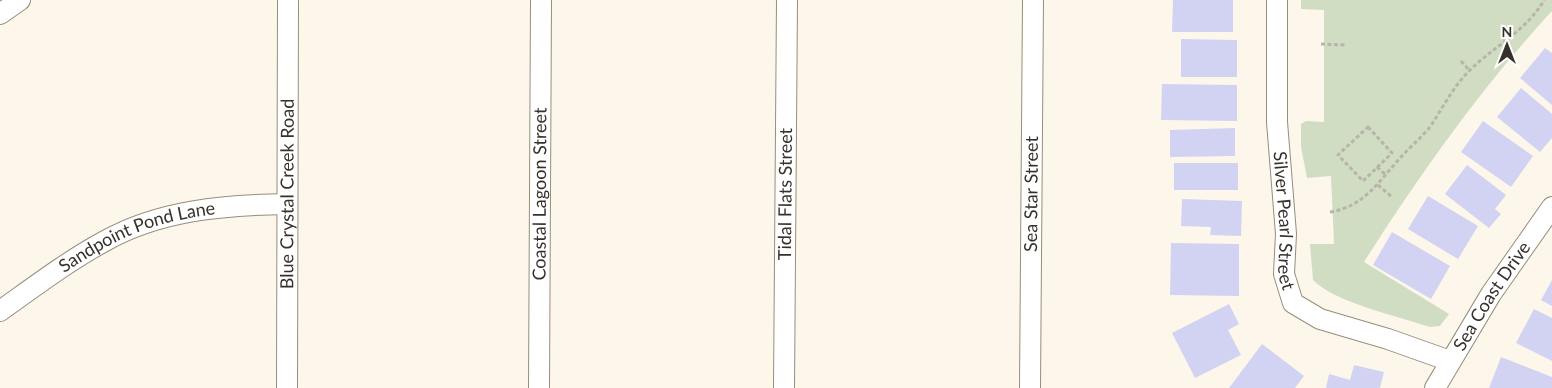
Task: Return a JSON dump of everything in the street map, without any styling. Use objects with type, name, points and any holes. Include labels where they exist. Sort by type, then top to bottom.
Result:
[{"type":"street","points":[[0,14],[20,0]]},
{"type":"street","name":"Blue Crystal Creek Road","points":[[287,388],[288,0]]},
{"type":"street","name":"Coastal Lagoon Street","points":[[539,388],[540,0]]},
{"type":"street","name":"Tidal Flats Street","points":[[784,388],[787,0]]},
{"type":"street","name":"Sea Star Street","points":[[1030,388],[1033,0]]},
{"type":"street","name":"Silver Pearl Street","points":[[1277,0],[1277,122],[1286,234],[1284,274],[1293,304],[1320,319],[1388,339],[1450,361]]},
{"type":"street","name":"Sandpoint Pond Lane","points":[[0,311],[76,258],[106,240],[134,227],[193,211],[287,204]]},
{"type":"street","name":"Sea Coast Drive","points":[[1435,388],[1492,294],[1552,207]]},
{"type":"path","points":[[1330,212],[1348,209],[1362,201],[1429,128],[1451,94],[1470,70],[1521,30],[1538,12],[1544,0]]},
{"type":"path","points":[[1321,44],[1345,45]]},
{"type":"path","points":[[1461,62],[1470,70]]},
{"type":"path","points":[[1368,127],[1392,153],[1377,167],[1362,181],[1338,155],[1368,127]]},
{"type":"path","points":[[1377,167],[1386,175]]},
{"type":"path","points":[[1378,185],[1392,197]]},
{"type":"green space","points":[[1301,0],[1552,0],[1552,11],[1501,70],[1452,132],[1364,262],[1449,314],[1440,326],[1430,327],[1351,302],[1336,296],[1313,280],[1310,244],[1334,244],[1331,176],[1307,178],[1301,147],[1301,124],[1306,121],[1324,122],[1324,10],[1301,9]]},
{"type":"building","points":[[1173,0],[1233,0],[1233,32],[1172,32]]},
{"type":"building","points":[[1181,39],[1237,40],[1237,77],[1181,77]]},
{"type":"building","points":[[1545,48],[1552,53],[1552,105],[1520,78]]},
{"type":"building","points":[[1162,84],[1237,85],[1237,121],[1161,120]]},
{"type":"building","points":[[1521,88],[1552,114],[1552,138],[1540,152],[1497,117]]},
{"type":"building","points":[[1483,121],[1533,156],[1511,187],[1461,152]]},
{"type":"building","points":[[1235,128],[1235,156],[1170,157],[1170,130]]},
{"type":"building","points":[[1174,163],[1238,163],[1238,190],[1174,190]]},
{"type":"building","points":[[1467,165],[1506,195],[1495,209],[1501,214],[1489,228],[1445,194]]},
{"type":"building","points":[[1428,196],[1478,226],[1458,259],[1408,229]]},
{"type":"building","points":[[1182,199],[1242,201],[1241,236],[1210,235],[1211,227],[1181,226]]},
{"type":"building","points":[[1392,232],[1450,266],[1431,299],[1373,265]]},
{"type":"building","points":[[1171,243],[1239,244],[1239,296],[1170,295]]},
{"type":"building","points":[[1552,280],[1552,306],[1541,300]]},
{"type":"building","points":[[1229,304],[1239,324],[1228,330],[1241,355],[1195,378],[1172,333]]},
{"type":"building","points":[[1534,309],[1552,318],[1552,361],[1516,343]]},
{"type":"building","points":[[1262,344],[1304,376],[1295,388],[1229,388]]},
{"type":"building","points":[[1501,357],[1552,377],[1552,388],[1489,388]]},
{"type":"building","points":[[1354,365],[1384,372],[1380,388],[1326,388],[1329,374],[1350,380]]}]
